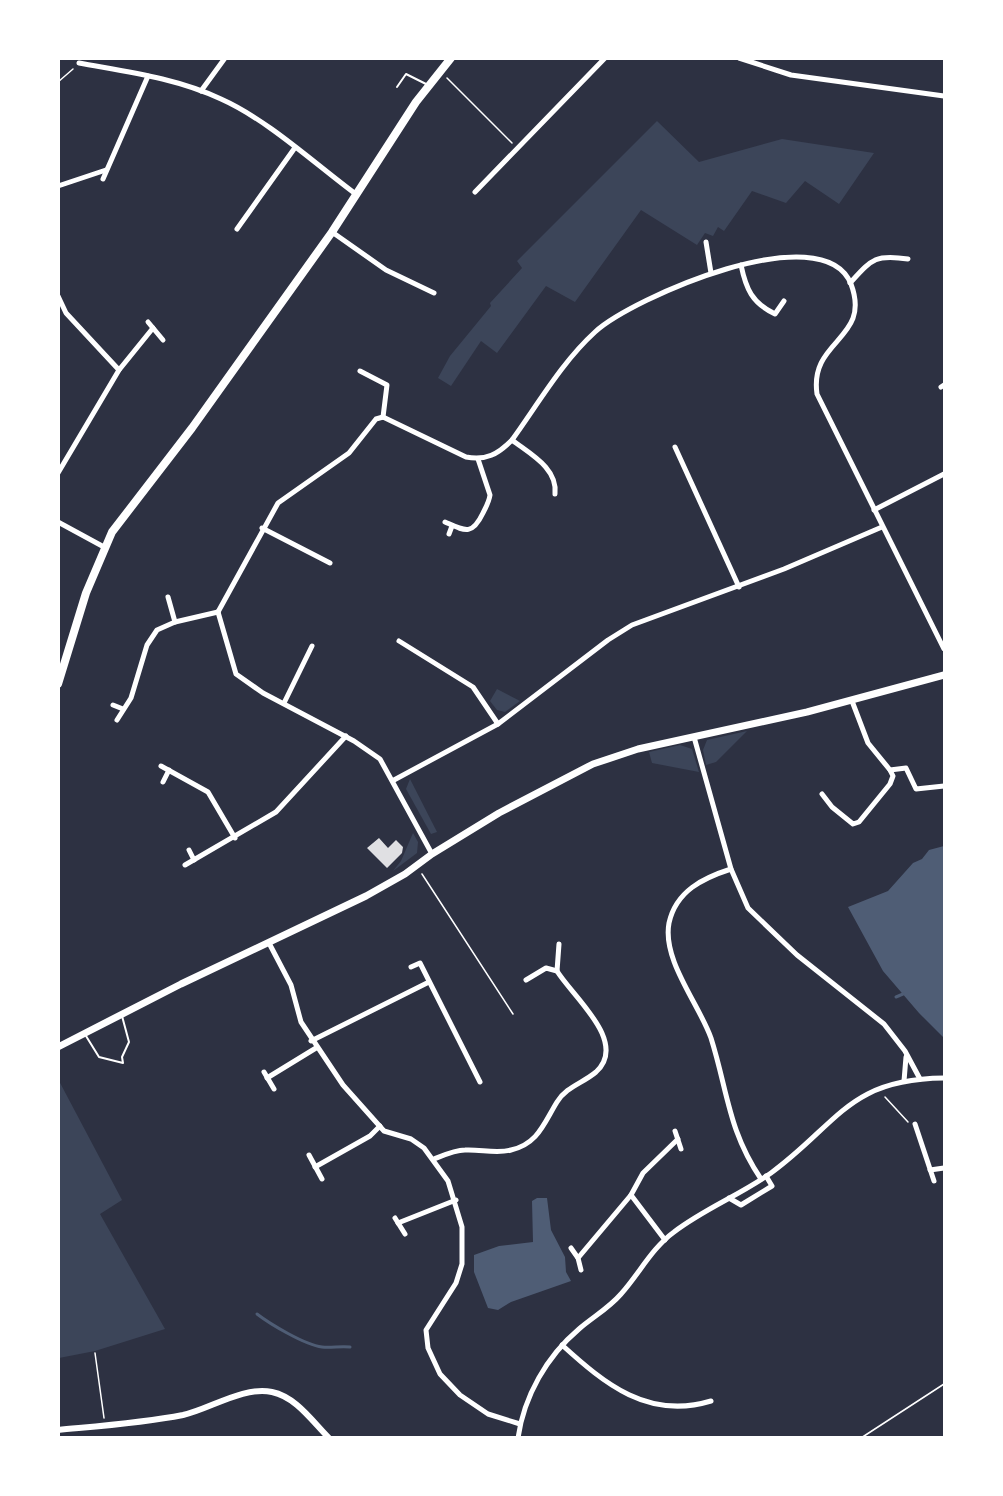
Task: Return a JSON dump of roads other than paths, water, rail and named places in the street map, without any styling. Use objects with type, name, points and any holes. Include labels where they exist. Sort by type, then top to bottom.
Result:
[{"type":"main road","points":[[58,684],[86,593],[112,532],[192,428],[332,232],[429,86],[451,58]]},
{"type":"main road","points":[[59,1046],[394,881],[432,854],[508,808],[581,769],[630,751],[852,701],[945,675]]},
{"type":"street","points":[[201,91],[225,58]]},
{"type":"street","points":[[476,192],[605,58]]},
{"type":"street","points":[[740,58],[791,75],[945,96]]},
{"type":"street","points":[[79,63],[148,76],[201,91],[250,114],[357,195]]},
{"type":"street","points":[[103,179],[148,76]]},
{"type":"street","points":[[237,229],[294,149]]},
{"type":"street","points":[[58,186],[106,170]]},
{"type":"street","points":[[332,232],[386,270],[434,293]]},
{"type":"street","points":[[706,242],[711,273]]},
{"type":"street","points":[[850,283],[876,259],[884,256],[908,259]]},
{"type":"street","points":[[432,854],[394,780],[380,759],[346,736],[236,674],[218,612],[262,528],[278,503],[348,453],[376,419],[383,417],[466,457],[478,459],[499,452],[512,440],[572,357],[598,329],[660,293],[711,273],[784,257],[811,258],[838,268],[850,283],[855,306],[851,325],[819,363],[816,382],[819,400],[945,649]]},
{"type":"street","points":[[741,265],[749,293],[761,306],[775,314],[784,302]]},
{"type":"street","points":[[58,296],[66,313],[119,370]]},
{"type":"street","points":[[148,322],[163,340]]},
{"type":"street","points":[[58,473],[119,370],[153,328]]},
{"type":"street","points":[[360,370],[387,385],[383,417]]},
{"type":"street","points":[[512,440],[553,475],[555,494]]},
{"type":"street","points":[[675,447],[739,587]]},
{"type":"street","points":[[445,522],[464,530],[472,530],[478,525],[489,500],[478,459]]},
{"type":"street","points":[[874,510],[945,474]]},
{"type":"street","points":[[58,522],[104,547]]},
{"type":"street","points":[[448,534],[452,525]]},
{"type":"street","points":[[394,780],[498,724],[621,632],[681,606],[739,587],[882,527]]},
{"type":"street","points":[[262,528],[327,561],[320,567]]},
{"type":"street","points":[[168,597],[175,622]]},
{"type":"street","points":[[117,720],[131,698],[150,639],[157,630],[175,622],[218,612]]},
{"type":"street","points":[[399,641],[473,687],[498,724]]},
{"type":"street","points":[[284,703],[312,646]]},
{"type":"street","points":[[822,794],[844,818],[853,824],[859,822],[890,784],[892,776],[890,770],[868,743],[852,701]]},
{"type":"street","points":[[113,705],[123,709]]},
{"type":"street","points":[[185,865],[235,838],[276,812],[346,736]]},
{"type":"street","points":[[694,737],[731,870],[748,908],[797,955],[874,1015],[897,1039],[920,1079]]},
{"type":"street","points":[[162,766],[208,792],[235,838]]},
{"type":"street","points":[[890,770],[906,768],[916,789],[945,786]]},
{"type":"street","points":[[163,782],[169,770]]},
{"type":"street","points":[[189,850],[195,860]]},
{"type":"street","points":[[729,1198],[741,1205],[772,1186],[763,1178],[737,1137],[710,1037],[674,961],[669,942],[669,922],[682,896],[698,882],[731,870]]},
{"type":"street","points":[[269,943],[291,985],[298,1017],[311,1041],[343,1085],[380,1126],[390,1134],[411,1139],[434,1159],[448,1180],[456,1200],[463,1237],[462,1264],[456,1283],[426,1330],[426,1343],[440,1374],[456,1392],[488,1414],[520,1424]]},
{"type":"street","points":[[434,1159],[464,1150],[504,1151],[526,1144],[542,1130],[556,1103],[566,1091],[595,1073],[604,1063],[605,1046],[601,1028],[568,988],[558,971],[559,944]]},
{"type":"street","points":[[411,967],[420,963],[480,1082]]},
{"type":"street","points":[[526,980],[546,968],[558,971]]},
{"type":"street","points":[[311,1041],[429,982]]},
{"type":"street","points":[[267,1078],[316,1048]]},
{"type":"street","points":[[904,1082],[906,1055]]},
{"type":"street","points":[[264,1072],[274,1089]]},
{"type":"street","points":[[518,1437],[520,1424],[539,1377],[562,1345],[617,1298],[665,1240],[690,1221],[763,1178],[846,1106],[879,1088],[920,1079],[945,1078]]},
{"type":"street","points":[[915,1124],[934,1181]]},
{"type":"street","points":[[315,1167],[370,1136],[380,1126]]},
{"type":"street","points":[[675,1131],[681,1149]]},
{"type":"street","points":[[578,1258],[631,1195],[643,1173],[678,1138]]},
{"type":"street","points":[[309,1155],[322,1179]]},
{"type":"street","points":[[930,1170],[945,1168]]},
{"type":"street","points":[[631,1195],[665,1240]]},
{"type":"street","points":[[405,1234],[397,1220],[456,1200]]},
{"type":"street","points":[[571,1248],[578,1258],[581,1270]]},
{"type":"street","points":[[562,1345],[604,1382],[625,1395],[680,1407],[711,1401]]},
{"type":"street","points":[[58,1430],[180,1415],[247,1394],[266,1391],[285,1396],[296,1403],[329,1437]]},
{"type":"lane","points":[[397,87],[406,74],[429,86]]},
{"type":"lane","points":[[85,1034],[99,1057],[123,1064],[124,1052],[129,1042],[121,1014]]},
{"type":"waterway","points":[[896,997],[903,994]]},
{"type":"waterway","points":[[257,1314],[288,1334],[306,1342],[325,1347],[350,1347]]}]
